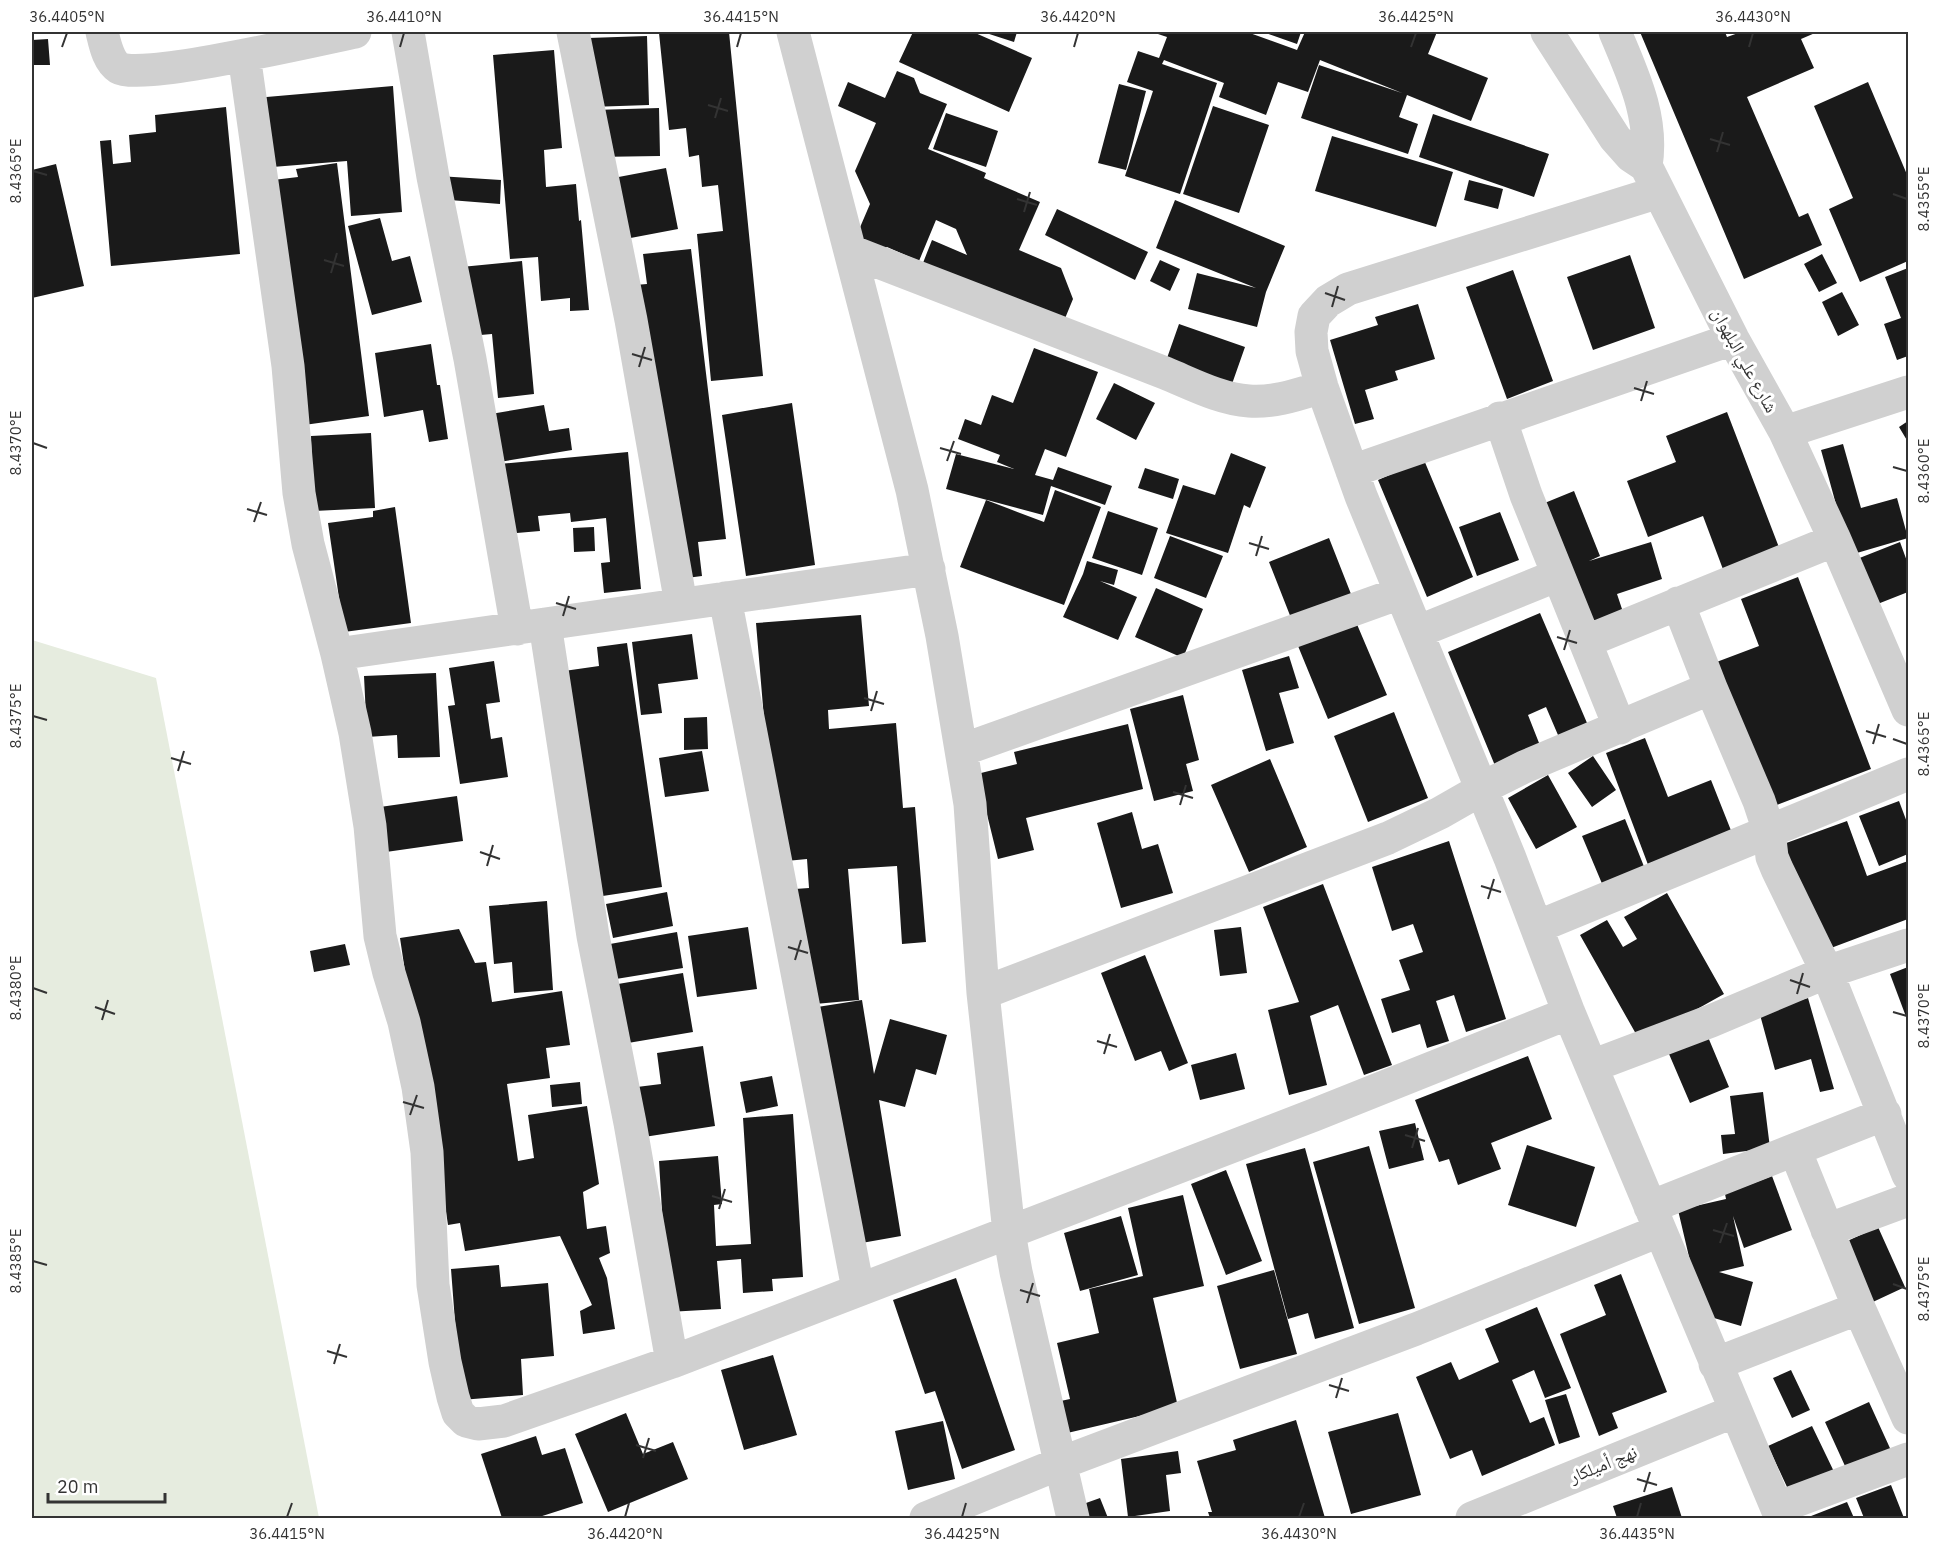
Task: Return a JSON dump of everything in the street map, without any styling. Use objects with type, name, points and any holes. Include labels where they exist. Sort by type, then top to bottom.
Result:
[{"type":"street","points":[[102,32],[113,63],[121,70],[146,71],[244,55],[355,32]]},
{"type":"street","points":[[408,32],[474,381],[531,626],[593,936],[630,1123],[672,1362]]},
{"type":"street","points":[[573,32],[631,320],[681,604]]},
{"type":"street","points":[[793,32],[912,490],[929,569],[970,804],[983,993],[1009,1232],[1016,1272],[1073,1518]]},
{"type":"street","name":"شارع علي البلهوان","points":[[1546,32],[1615,138],[1652,179],[1733,339],[1785,432],[1835,540],[1908,710]]},
{"type":"street","points":[[1615,32],[1644,112],[1652,179],[1348,289],[1328,301],[1314,316],[1311,332],[1312,351],[1322,387],[1352,471],[1400,593],[1482,789],[1569,1013],[1779,1513],[1908,1459]]},
{"type":"street","points":[[244,55],[288,366],[299,493],[308,544],[355,733],[370,826],[380,936],[404,1022],[418,1087],[427,1152],[433,1285],[445,1362],[458,1413],[466,1421],[478,1424],[504,1421],[672,1362],[1314,1115],[1569,1013]]},
{"type":"street","points":[[850,251],[1165,372],[1211,392],[1250,401],[1291,397],[1322,387]]},
{"type":"street","points":[[1352,471],[1733,339]]},
{"type":"street","points":[[1785,432],[1908,392]]},
{"type":"street","points":[[1500,418],[1526,495],[1620,728]]},
{"type":"street","points":[[1587,642],[1835,540]]},
{"type":"street","points":[[337,654],[929,569]]},
{"type":"street","points":[[1417,632],[1558,575]]},
{"type":"street","points":[[962,750],[1400,593]]},
{"type":"street","points":[[725,598],[858,1289]]},
{"type":"street","points":[[1678,603],[1759,801],[1769,831],[1772,857],[1827,972],[1908,1175]]},
{"type":"street","points":[[983,993],[1388,838],[1440,813],[1524,767],[1711,688]]},
{"type":"street","points":[[1537,927],[1908,774]]},
{"type":"street","points":[[1592,1066],[1711,1021],[1827,972],[1908,945]]},
{"type":"street","points":[[928,1518],[1061,1463],[1416,1329],[1655,1219],[1795,1150],[1885,1114]]},
{"type":"street","points":[[1795,1150],[1859,1308],[1901,1377],[1908,1418]]},
{"type":"street","points":[[1827,1230],[1908,1200]]},
{"type":"street","points":[[1715,1364],[1859,1308]]},
{"type":"street","name":"نهج أميلكار","points":[[1472,1518],[1735,1411]]},
{"type":"shaded area","points":[[32,640],[156,678],[319,1518],[32,1518]]},
{"type":"building","points":[[729,32],[763,376],[711,381],[697,234],[723,231],[718,185],[702,187],[699,155],[689,157],[686,128],[669,130],[659,33]]},
{"type":"building","points":[[913,32],[973,32],[1032,58],[1009,112],[899,62]]},
{"type":"building","points":[[983,32],[1017,32],[1014,42]]},
{"type":"building","points":[[1152,32],[1247,32],[1297,50],[1305,32],[1437,32],[1428,54],[1488,78],[1471,121],[1407,95],[1399,117],[1418,124],[1408,154],[1301,118],[1319,65],[1402,93],[1320,60],[1308,92],[1278,82],[1266,115],[1219,97],[1224,83],[1164,60],[1162,64],[1217,83],[1180,194],[1125,176],[1153,91],[1127,82],[1138,51],[1159,58],[1167,37]]},
{"type":"building","points":[[1263,32],[1301,32],[1297,44]]},
{"type":"building","points":[[1640,32],[1725,32],[1727,37],[1741,32],[1815,33],[1801,39],[1814,68],[1747,97],[1799,217],[1808,213],[1822,245],[1744,279]]},
{"type":"building","points":[[647,36],[649,105],[590,107],[588,38]]},
{"type":"building","points":[[48,39],[50,65],[32,65],[32,40]]},
{"type":"building","points":[[554,50],[562,148],[544,150],[546,187],[576,184],[589,310],[570,311],[570,298],[541,301],[538,257],[510,259],[493,55]]},
{"type":"building","points":[[897,71],[914,78],[920,93],[947,104],[928,149],[986,173],[984,178],[1040,202],[1019,250],[1061,268],[1073,299],[1059,333],[919,273],[932,240],[967,255],[956,229],[936,220],[919,261],[887,247],[881,250],[855,239],[870,204],[855,171],[876,123],[838,106],[848,82],[885,98]]},
{"type":"building","points":[[1868,82],[1908,177],[1908,261],[1860,282],[1829,209],[1853,198],[1814,106]]},
{"type":"building","points":[[1119,84],[1146,91],[1126,170],[1098,163]]},
{"type":"building","points":[[393,86],[402,212],[351,216],[347,161],[260,168],[255,98]]},
{"type":"building","points":[[1213,106],[1269,125],[1239,213],[1183,194]]},
{"type":"building","points":[[226,107],[240,254],[111,266],[100,141],[111,140],[113,164],[131,162],[129,135],[156,132],[155,115]]},
{"type":"building","points":[[659,108],[660,156],[595,157],[594,110]]},
{"type":"building","points":[[946,113],[998,131],[986,167],[933,149]]},
{"type":"building","points":[[1433,114],[1549,154],[1534,197],[1419,157]]},
{"type":"building","points":[[1332,136],[1453,172],[1436,227],[1315,191]]},
{"type":"building","points":[[337,163],[369,416],[304,425],[273,180],[298,177],[296,169]]},
{"type":"building","points":[[56,164],[84,286],[32,298],[32,170]]},
{"type":"building","points":[[666,168],[678,229],[620,240],[608,179]]},
{"type":"building","points":[[438,176],[501,180],[500,204],[437,199]]},
{"type":"building","points":[[1469,180],[1503,189],[1498,209],[1464,200]]},
{"type":"building","points":[[1175,200],[1285,246],[1266,292],[1257,327],[1188,309],[1197,273],[1256,288],[1156,248]]},
{"type":"building","points":[[1057,209],[1148,252],[1135,280],[1045,235]]},
{"type":"building","points":[[380,218],[392,261],[410,256],[422,302],[372,315],[348,226]]},
{"type":"building","points":[[691,249],[726,539],[698,542],[702,576],[671,580],[635,285],[647,284],[643,254]]},
{"type":"building","points":[[1822,254],[1837,283],[1819,292],[1804,264]]},
{"type":"building","points":[[1630,255],[1655,328],[1593,350],[1567,277]]},
{"type":"building","points":[[1160,260],[1180,269],[1170,291],[1150,281]]},
{"type":"building","points":[[522,261],[534,394],[498,398],[492,334],[457,337],[451,268]]},
{"type":"building","points":[[1908,268],[1908,356],[1897,360],[1884,324],[1901,318],[1885,277]]},
{"type":"building","points":[[1513,270],[1553,381],[1507,399],[1466,287]]},
{"type":"building","points":[[1842,292],[1859,325],[1838,336],[1822,302]]},
{"type":"building","points":[[1418,304],[1435,359],[1395,371],[1398,380],[1365,390],[1374,419],[1355,424],[1330,340],[1378,325],[1375,317]]},
{"type":"building","points":[[1179,324],[1245,347],[1226,401],[1160,378]]},
{"type":"building","points":[[431,344],[448,439],[429,442],[423,410],[384,417],[375,353]]},
{"type":"building","points":[[1034,348],[1098,372],[1066,457],[1045,449],[1035,475],[1053,480],[1058,467],[1112,486],[1105,505],[1051,486],[1043,515],[946,489],[956,454],[1014,469],[997,462],[1000,455],[958,439],[965,419],[981,425],[992,395],[1013,403]]},
{"type":"building","points":[[1114,383],[1155,403],[1136,440],[1096,419]]},
{"type":"building","points":[[792,403],[815,565],[746,576],[722,415]]},
{"type":"building","points":[[544,405],[549,431],[569,428],[572,450],[487,464],[479,416]]},
{"type":"building","points":[[1727,412],[1780,550],[1724,572],[1703,516],[1648,537],[1627,481],[1676,462],[1666,436]]},
{"type":"building","points":[[1908,421],[1908,442],[1899,427]]},
{"type":"building","points":[[371,433],[375,508],[314,511],[311,436]]},
{"type":"building","points":[[1843,444],[1861,508],[1897,498],[1908,538],[1850,555],[1821,450]]},
{"type":"building","points":[[628,452],[641,589],[604,593],[601,563],[610,562],[606,518],[571,522],[570,513],[538,516],[540,531],[505,534],[499,464]]},
{"type":"building","points":[[1231,453],[1266,467],[1250,508],[1244,505],[1228,553],[1166,533],[1183,485],[1215,495]]},
{"type":"building","points":[[1424,460],[1473,577],[1427,597],[1378,480]]},
{"type":"building","points":[[1145,468],[1179,479],[1173,499],[1138,488]]},
{"type":"building","points":[[1055,490],[1101,507],[1064,605],[960,567],[986,500],[1044,522]]},
{"type":"building","points":[[1574,491],[1600,556],[1589,561],[1651,542],[1662,579],[1617,594],[1624,615],[1582,629],[1530,509]]},
{"type":"building","points":[[395,507],[411,623],[344,632],[328,523],[373,517],[373,511]]},
{"type":"building","points":[[1108,511],[1158,528],[1142,575],[1092,558]]},
{"type":"building","points":[[1500,512],[1519,560],[1477,576],[1459,527]]},
{"type":"building","points":[[594,527],[595,551],[574,552],[573,528]]},
{"type":"building","points":[[1170,536],[1223,556],[1206,598],[1154,578]]},
{"type":"building","points":[[1329,538],[1351,594],[1291,618],[1269,562]]},
{"type":"building","points":[[1900,542],[1908,564],[1908,592],[1875,605],[1857,559]]},
{"type":"building","points":[[1087,561],[1118,570],[1114,585],[1100,581],[1137,597],[1118,640],[1063,617]]},
{"type":"building","points":[[1798,577],[1871,769],[1761,811],[1698,669],[1759,646],[1741,599]]},
{"type":"building","points":[[1156,588],[1203,609],[1183,658],[1135,637]]},
{"type":"building","points":[[1540,613],[1590,730],[1561,742],[1546,707],[1528,715],[1541,748],[1496,768],[1448,652]]},
{"type":"building","points":[[861,615],[869,706],[828,710],[829,729],[896,723],[903,808],[915,807],[926,942],[902,944],[897,866],[848,869],[859,1000],[804,1005],[795,889],[809,888],[807,859],[776,862],[756,623]]},
{"type":"building","points":[[1356,622],[1387,695],[1328,719],[1298,646]]},
{"type":"building","points":[[692,634],[698,679],[658,684],[662,713],[641,715],[632,642]]},
{"type":"building","points":[[627,643],[662,887],[596,897],[557,672],[599,666],[597,647]]},
{"type":"building","points":[[1289,656],[1299,688],[1279,693],[1294,743],[1266,751],[1242,670]]},
{"type":"building","points":[[494,661],[500,702],[486,704],[491,739],[502,737],[508,777],[460,784],[448,706],[455,705],[449,668]]},
{"type":"building","points":[[436,673],[440,757],[398,758],[397,735],[367,737],[364,676]]},
{"type":"building","points":[[1183,695],[1199,760],[1186,764],[1193,791],[1154,801],[1130,709]]},
{"type":"building","points":[[1394,712],[1428,798],[1368,822],[1334,736]]},
{"type":"building","points":[[707,717],[708,749],[684,750],[684,718]]},
{"type":"building","points":[[1128,724],[1143,789],[1026,818],[1034,850],[998,859],[977,774],[1017,764],[1014,752]]},
{"type":"building","points":[[1645,738],[1668,797],[1711,780],[1732,833],[1650,870],[1606,753]]},
{"type":"building","points":[[702,751],[709,791],[665,797],[659,758]]},
{"type":"building","points":[[1593,756],[1616,790],[1592,807],[1568,773]]},
{"type":"building","points":[[1270,759],[1307,847],[1249,872],[1211,785]]},
{"type":"building","points":[[1548,775],[1577,827],[1536,849],[1508,798]]},
{"type":"building","points":[[457,796],[463,841],[386,852],[380,807]]},
{"type":"building","points":[[1899,801],[1908,825],[1908,854],[1879,866],[1859,816]]},
{"type":"building","points":[[1132,812],[1142,849],[1158,844],[1173,893],[1121,908],[1097,823]]},
{"type":"building","points":[[1625,819],[1645,869],[1603,886],[1582,836]]},
{"type":"building","points":[[1847,821],[1867,876],[1908,861],[1908,919],[1815,954],[1775,847]]},
{"type":"building","points":[[1449,841],[1506,1019],[1466,1032],[1454,995],[1436,1001],[1449,1041],[1427,1048],[1420,1024],[1392,1033],[1381,999],[1410,990],[1399,960],[1423,952],[1413,924],[1392,931],[1372,867]]},
{"type":"building","points":[[1323,884],[1392,1065],[1364,1075],[1338,1005],[1310,1016],[1327,1085],[1289,1095],[1268,1010],[1299,1002],[1263,907]]},
{"type":"building","points":[[667,892],[673,926],[613,938],[606,904]]},
{"type":"building","points":[[1667,893],[1724,994],[1640,1041],[1580,935],[1607,920],[1623,947],[1637,939],[1624,917]]},
{"type":"building","points":[[547,901],[553,990],[514,993],[512,962],[494,964],[489,906]]},
{"type":"building","points":[[748,927],[757,989],[697,997],[688,936]]},
{"type":"building","points":[[1241,927],[1247,973],[1220,976],[1214,930]]},
{"type":"building","points":[[459,929],[475,963],[486,962],[492,1002],[562,991],[570,1045],[546,1048],[550,1078],[507,1084],[518,1161],[534,1158],[528,1115],[587,1106],[599,1184],[583,1192],[587,1229],[606,1226],[610,1253],[599,1258],[607,1278],[615,1329],[583,1334],[580,1311],[592,1305],[560,1236],[465,1251],[460,1223],[448,1225],[417,1017],[412,1018],[400,938]]},
{"type":"building","points":[[677,932],[683,968],[616,979],[610,944]]},
{"type":"building","points":[[345,944],[350,965],[314,972],[310,951]]},
{"type":"building","points":[[1145,955],[1188,1063],[1169,1071],[1161,1051],[1135,1061],[1101,973]]},
{"type":"building","points":[[1908,967],[1908,1022],[1890,974]]},
{"type":"building","points":[[683,973],[693,1032],[628,1043],[618,984]]},
{"type":"building","points":[[1808,998],[1834,1089],[1820,1092],[1811,1059],[1775,1070],[1759,1011]]},
{"type":"building","points":[[862,1000],[874,1074],[890,1019],[947,1035],[936,1075],[916,1069],[905,1107],[879,1100],[901,1236],[856,1244],[811,1008]]},
{"type":"building","points":[[1708,1037],[1729,1087],[1690,1103],[1669,1054]]},
{"type":"building","points":[[703,1046],[715,1126],[644,1137],[637,1087],[661,1084],[657,1053]]},
{"type":"building","points":[[1236,1053],[1245,1089],[1200,1100],[1191,1065]]},
{"type":"building","points":[[1528,1056],[1552,1119],[1491,1143],[1501,1169],[1458,1185],[1449,1159],[1439,1162],[1415,1100]]},
{"type":"building","points":[[772,1076],[778,1106],[746,1113],[740,1082]]},
{"type":"building","points":[[580,1082],[582,1104],[552,1107],[550,1085]]},
{"type":"building","points":[[1763,1092],[1770,1148],[1723,1154],[1721,1135],[1735,1134],[1730,1096]]},
{"type":"building","points":[[793,1114],[803,1277],[772,1279],[773,1291],[743,1293],[741,1259],[717,1261],[721,1309],[668,1312],[659,1161],[718,1156],[722,1204],[714,1205],[716,1246],[751,1244],[743,1118]]},
{"type":"building","points":[[1415,1123],[1424,1160],[1389,1169],[1379,1131]]},
{"type":"building","points":[[1527,1145],[1595,1167],[1576,1227],[1508,1205]]},
{"type":"building","points":[[1369,1146],[1415,1308],[1359,1324],[1313,1162]]},
{"type":"building","points":[[1305,1148],[1354,1328],[1315,1339],[1308,1313],[1288,1319],[1246,1164]]},
{"type":"building","points":[[1226,1170],[1262,1261],[1226,1275],[1191,1184]]},
{"type":"building","points":[[1772,1176],[1792,1230],[1744,1248],[1733,1216],[1744,1266],[1719,1272],[1753,1282],[1741,1326],[1687,1310],[1694,1278],[1678,1210],[1726,1199],[1725,1194]]},
{"type":"building","points":[[1183,1195],[1204,1286],[1153,1298],[1178,1407],[1063,1434],[1056,1402],[1070,1399],[1057,1343],[1099,1333],[1089,1289],[1143,1276],[1128,1208]]},
{"type":"building","points":[[1121,1216],[1138,1275],[1080,1291],[1064,1233]]},
{"type":"building","points":[[1878,1227],[1905,1287],[1860,1308],[1832,1248]]},
{"type":"building","points":[[499,1265],[501,1287],[548,1283],[554,1356],[521,1359],[523,1395],[461,1400],[451,1269]]},
{"type":"building","points":[[1274,1270],[1297,1354],[1240,1369],[1217,1286]]},
{"type":"building","points":[[1621,1274],[1667,1392],[1612,1413],[1618,1428],[1599,1436],[1560,1334],[1606,1315],[1594,1285]]},
{"type":"building","points":[[956,1278],[1015,1450],[962,1469],[935,1391],[925,1394],[893,1300]]},
{"type":"building","points":[[1537,1307],[1571,1388],[1545,1398],[1534,1370],[1512,1380],[1530,1423],[1544,1417],[1555,1445],[1482,1476],[1472,1450],[1450,1459],[1416,1377],[1451,1362],[1459,1380],[1499,1362],[1485,1329]]},
{"type":"building","points":[[773,1355],[797,1435],[744,1450],[721,1370]]},
{"type":"building","points":[[1791,1370],[1810,1410],[1792,1418],[1773,1378]]},
{"type":"building","points":[[1566,1394],[1580,1437],[1559,1444],[1545,1400]]},
{"type":"building","points":[[1869,1402],[1894,1457],[1850,1477],[1825,1422]]},
{"type":"building","points":[[626,1413],[643,1454],[673,1442],[688,1479],[608,1512],[575,1434]]},
{"type":"building","points":[[1398,1413],[1421,1495],[1351,1514],[1328,1432]]},
{"type":"building","points":[[1296,1420],[1325,1518],[1210,1518],[1208,1512],[1212,1512],[1197,1461],[1236,1450],[1233,1440]]},
{"type":"building","points":[[943,1421],[955,1479],[908,1490],[895,1431]]},
{"type":"building","points":[[1812,1426],[1838,1480],[1793,1500],[1768,1446]]},
{"type":"building","points":[[536,1436],[542,1455],[565,1448],[583,1503],[536,1518],[502,1518],[481,1454]]},
{"type":"building","points":[[1178,1451],[1181,1473],[1166,1475],[1170,1511],[1128,1517],[1121,1459]]},
{"type":"building","points":[[1891,1485],[1904,1518],[1864,1518],[1856,1498]]},
{"type":"building","points":[[1672,1487],[1682,1518],[1617,1518],[1613,1506]]},
{"type":"building","points":[[1100,1498],[1108,1518],[1076,1518],[1072,1508]]},
{"type":"building","points":[[1847,1502],[1854,1518],[1806,1518]]}]
